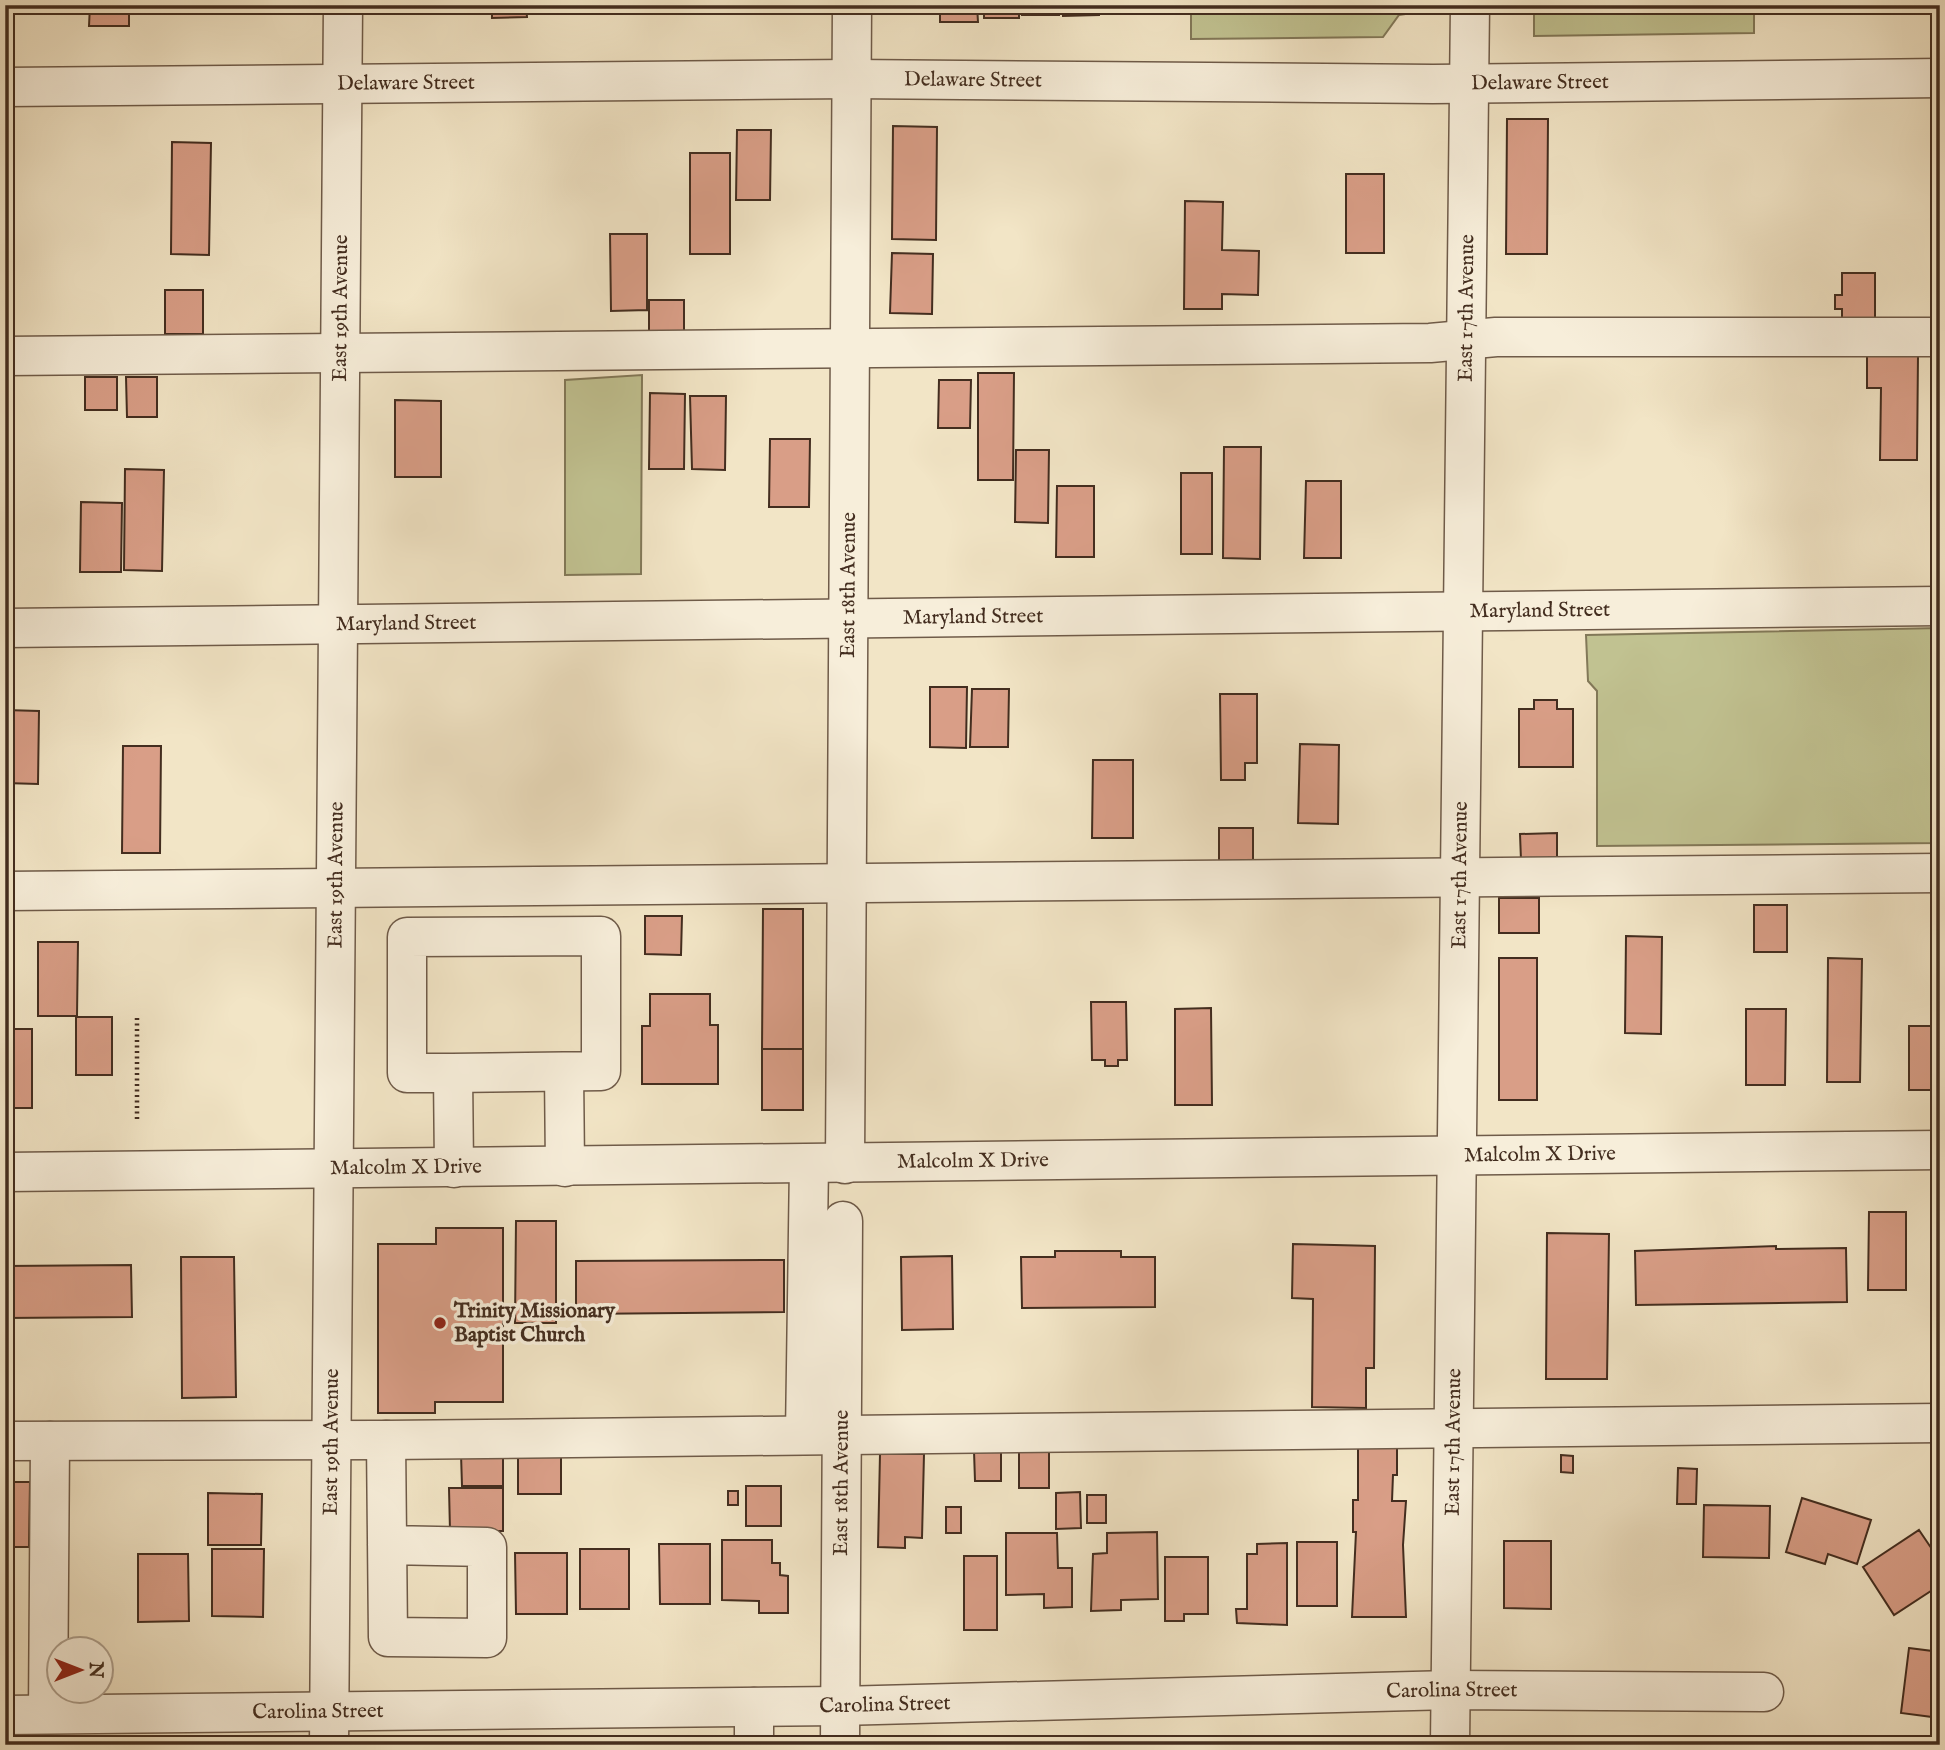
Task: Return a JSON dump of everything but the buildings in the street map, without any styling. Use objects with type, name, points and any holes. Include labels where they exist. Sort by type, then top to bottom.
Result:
[{"type":"street","name":"East 19th Avenue","points":[[330,1727],[344,5]]},
{"type":"street","name":"East 18th Avenue","points":[[805,1435],[846,884],[852,5]]},
{"type":"street","name":"East 17th Avenue","points":[[1450,1745],[1470,5]]},
{"type":"street","name":"Delaware Street","points":[[5,87],[852,79],[1469,83],[1940,78]]},
{"type":"street","points":[[5,356],[1430,342],[1466,339],[1940,337]]},
{"type":"street","name":"Maryland Street","points":[[5,628],[1940,607]]},
{"type":"street","points":[[5,891],[1940,873]]},
{"type":"street","points":[[601,936],[601,1071],[453,1073],[407,1073],[407,937],[601,936]]},
{"type":"street","points":[[564,1072],[565,1167]]},
{"type":"street","points":[[453,1073],[454,1168]]},
{"type":"street","name":"Malcolm X Drive","points":[[5,1172],[1940,1150]]},
{"type":"street","name":"East 18th Avenue","points":[[840,1745],[843,1221]]},
{"type":"street","points":[[5,1441],[386,1440],[1940,1423]]},
{"type":"street","points":[[386,1440],[387,1545]]},
{"type":"street","points":[[48,1714],[50,1441]]},
{"type":"street","name":"Carolina Street","points":[[5,1715],[48,1714],[330,1727],[754,1707],[1451,1690],[1764,1692]]},
{"type":"street","points":[[754,1707],[754,1745]]},
{"type":"path","points":[[136,1018],[136,1120]]},
{"type":"green space","points":[[1191,5],[1426,5],[1426,11],[1399,15],[1383,37],[1191,39]]},
{"type":"green space","points":[[1534,5],[1754,5],[1754,33],[1534,36]]},
{"type":"green space","points":[[642,375],[641,574],[565,575],[565,380]]},
{"type":"green space","points":[[1940,628],[1940,843],[1597,846],[1597,691],[1588,681],[1586,635]]},
{"type":"place","name":"Trinity Missionary Baptist Church","points":[[440,1323]]}]
